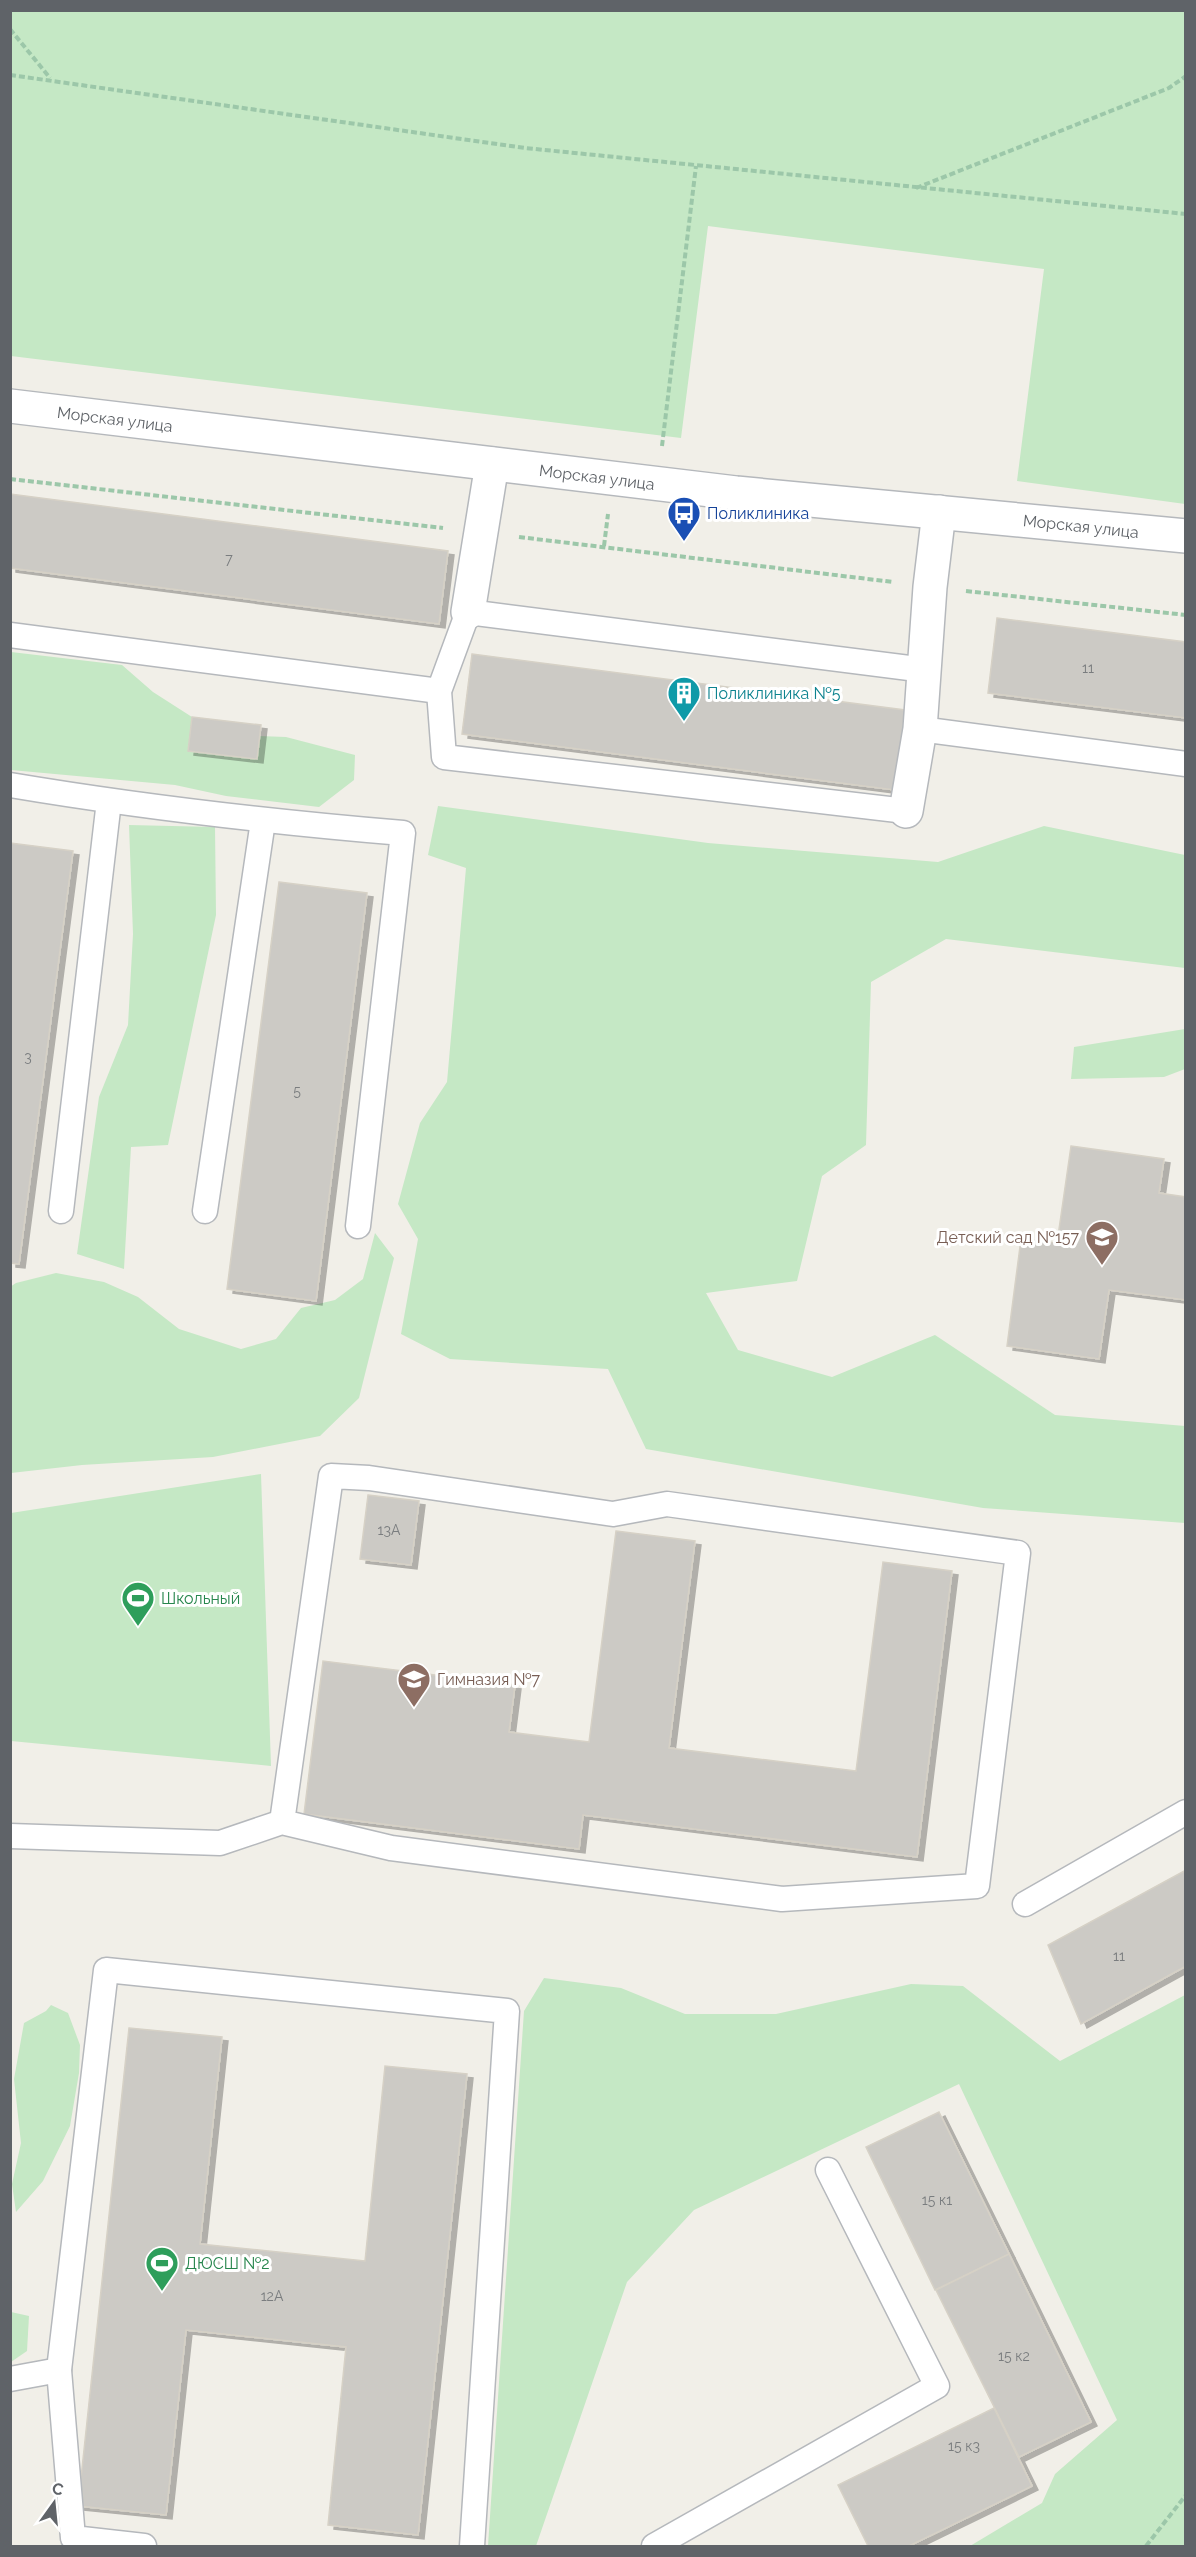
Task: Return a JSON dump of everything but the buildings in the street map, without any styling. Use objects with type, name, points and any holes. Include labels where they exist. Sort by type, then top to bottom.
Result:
[{"type":"street","name":"Морская улица","points":[[10,406],[612,479],[1185,536]]},
{"type":"street","points":[[468,612],[492,464]]},
{"type":"street","points":[[906,811],[920,729],[930,587],[939,512]]},
{"type":"lane","points":[[906,811],[444,757],[439,691],[468,612],[925,670]]},
{"type":"lane","points":[[10,634],[439,691]]},
{"type":"lane","points":[[920,729],[1185,764]]},
{"type":"lane","points":[[10,785],[109,801],[263,821],[404,833],[358,1226]]},
{"type":"lane","points":[[61,1211],[109,801]]},
{"type":"lane","points":[[206,1211],[263,821]]},
{"type":"lane","points":[[10,1836],[220,1843],[282,1822],[391,1848],[782,1899],[977,1886],[1018,1552],[667,1504],[613,1514],[369,1478],[331,1476],[282,1822]]},
{"type":"lane","points":[[1025,1904],[1185,1812]]},
{"type":"lane","points":[[144,2547],[73,2538],[59,2370],[106,1970],[507,2011],[472,2547]]},
{"type":"lane","points":[[654,2547],[937,2386],[828,2169]]},
{"type":"lane","points":[[10,2379],[59,2370]]},
{"type":"path","points":[[10,28],[50,79]]},
{"type":"path","points":[[10,75],[525,148],[1185,214]]},
{"type":"path","points":[[915,188],[1168,88],[1185,76]]},
{"type":"path","points":[[660,453],[696,166]]},
{"type":"path","points":[[10,479],[1185,615]]},
{"type":"path","points":[[604,546],[612,479]]},
{"type":"path","points":[[1146,2547],[1185,2495]]},
{"type":"green space","points":[[11,10],[1185,11],[1185,504],[1017,481],[1044,269],[708,226],[681,438],[11,356]]},
{"type":"green space","points":[[11,652],[122,665],[153,692],[192,717],[188,751],[256,759],[259,736],[286,737],[355,755],[354,780],[319,807],[226,796],[175,785],[11,770]]},
{"type":"green space","points":[[438,806],[708,843],[938,862],[1044,826],[1185,855],[1185,968],[946,939],[871,982],[866,1145],[822,1176],[797,1281],[706,1293],[738,1350],[832,1377],[935,1335],[1055,1415],[1185,1426],[1185,1523],[983,1508],[646,1449],[608,1369],[450,1359],[401,1334],[418,1239],[398,1204],[420,1123],[447,1082],[466,868],[428,855]]},
{"type":"green space","points":[[129,825],[215,827],[216,915],[168,1145],[131,1147],[124,1269],[77,1254],[99,1097],[128,1025],[133,934]]},
{"type":"green space","points":[[1185,1029],[1185,1069],[1164,1077],[1071,1079],[1074,1047]]},
{"type":"green space","points":[[375,1233],[394,1258],[359,1398],[320,1436],[213,1457],[82,1465],[11,1473],[10,1287],[16,1283],[56,1273],[104,1282],[138,1297],[179,1329],[241,1349],[276,1339],[301,1308],[335,1300],[363,1279]]},
{"type":"green space","name":"Школьный","points":[[261,1474],[271,1766],[11,1741],[11,1513]]},
{"type":"green space","points":[[544,1978],[621,1988],[685,2014],[776,2014],[911,1984],[963,1986],[1060,2061],[1185,1995],[1185,2546],[970,2546],[1042,2503],[1055,2474],[1117,2420],[959,2084],[694,2210],[627,2282],[536,2546],[488,2546],[524,2011]]},
{"type":"green space","points":[[51,2005],[68,2013],[80,2045],[79,2073],[70,2126],[43,2181],[16,2212],[12,2184],[21,2143],[14,2079],[24,2023],[46,2011]]},
{"type":"green space","points":[[11,2312],[29,2316],[27,2351],[11,2362]]},
{"type":"place","name":"Поликлиника","points":[[684,542]]},
{"type":"place","name":"Поликлиника №5","points":[[684,722]]},
{"type":"place","name":"Детский сад №157","points":[[1102,1266]]},
{"type":"place","name":"Школьный","points":[[138,1627]]},
{"type":"place","name":"Гимназия №7","points":[[414,1708]]},
{"type":"place","name":"ДЮСШ №2","points":[[162,2292]]}]
